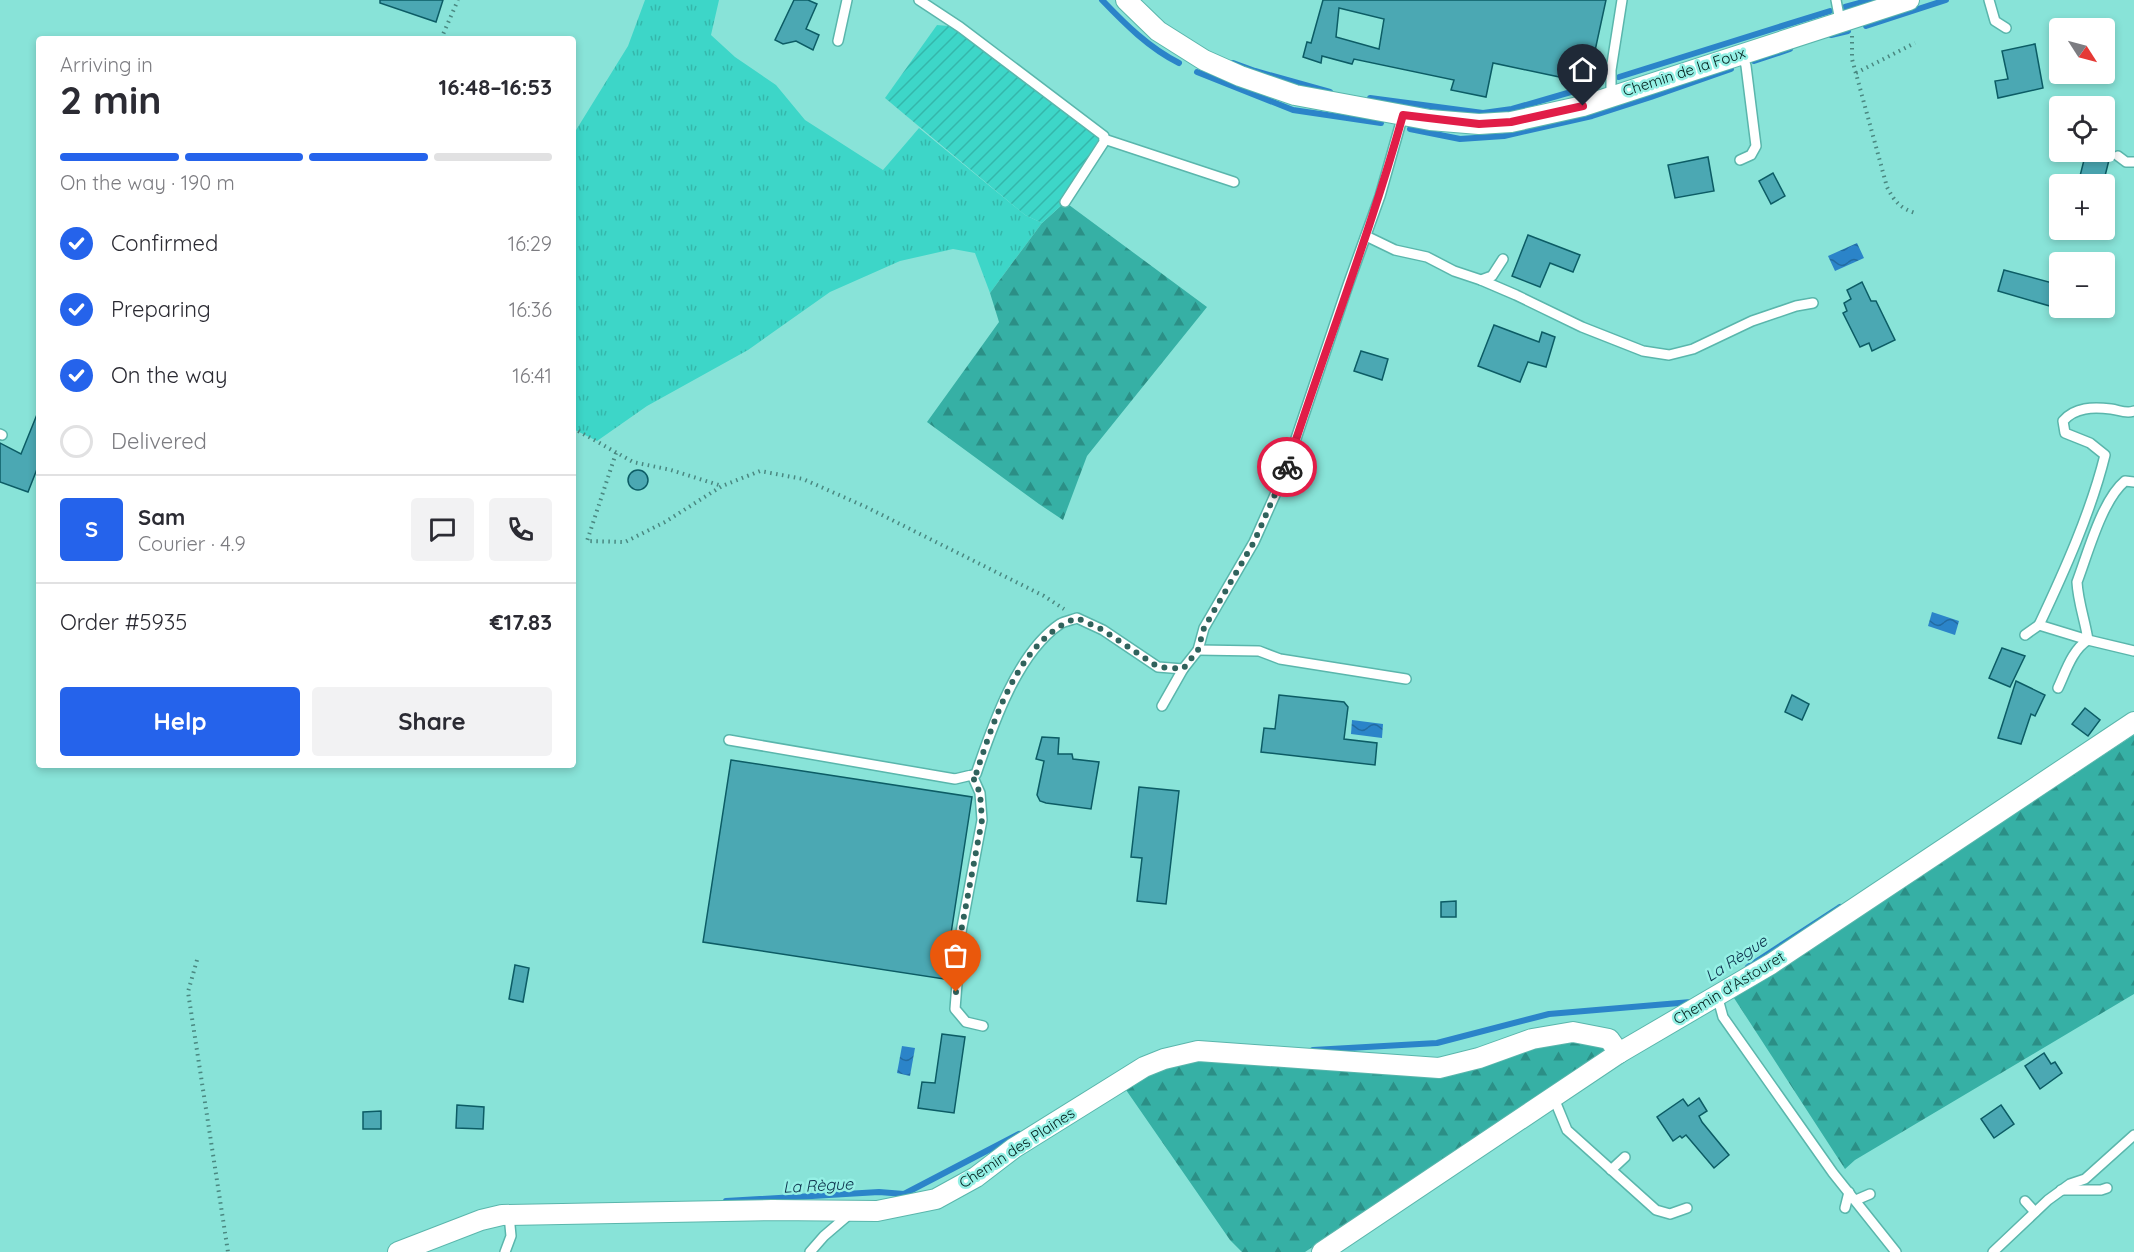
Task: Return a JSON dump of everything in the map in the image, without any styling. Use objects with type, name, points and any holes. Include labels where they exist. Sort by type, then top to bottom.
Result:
[{"type":"street","name":"Chemin de la Foux","points":[[1126,0],[1158,31],[1204,60],[1240,76],[1295,95],[1403,115],[1479,124],[1511,122],[1583,106],[1909,0]]},
{"type":"street","name":"Chemin d'Astouret","points":[[1322,1252],[1553,1096],[1619,1053],[1771,964],[2134,722]]},
{"type":"street","name":"Chemin des Plaines","points":[[398,1252],[481,1220],[509,1215],[760,1210],[877,1211],[936,1198],[976,1177],[1014,1148],[1144,1067],[1164,1059],[1198,1051],[1439,1068],[1479,1058],[1532,1039],[1572,1032],[1609,1039],[1619,1053]]},
{"type":"lane","points":[[838,41],[847,0]]},
{"type":"lane","points":[[919,0],[1023,74],[1104,136],[1104,139],[1234,182]]},
{"type":"lane","points":[[1611,96],[1611,70],[1622,0]]},
{"type":"lane","points":[[1836,0],[1847,19]]},
{"type":"lane","points":[[1989,0],[1995,21],[2006,28]]},
{"type":"lane","points":[[1740,160],[1751,156],[1756,146],[1746,66],[1742,53]]},
{"type":"lane","points":[[1162,706],[1183,669],[1198,650],[1204,628],[1254,542],[1283,477],[1380,196],[1403,115]]},
{"type":"lane","points":[[1065,202],[1104,139]]},
{"type":"lane","points":[[2118,156],[2126,162],[2134,162]]},
{"type":"lane","points":[[1366,237],[1395,250],[1428,257],[1454,271],[1516,295],[1582,327],[1643,351],[1669,354],[1693,349],[1752,321],[1796,306],[1813,303]]},
{"type":"lane","points":[[1481,280],[1492,276],[1503,260]]},
{"type":"lane","points":[[2025,635],[2039,625],[2067,563],[2105,455],[2090,443],[2065,433],[2063,421],[2071,412],[2085,409],[2110,409],[2130,413],[2134,411]]},
{"type":"lane","points":[[2088,640],[2077,582],[2108,501],[2125,481],[2134,482]]},
{"type":"lane","points":[[729,740],[955,779],[976,774],[999,707],[1041,641],[1062,623],[1077,618],[1103,630],[1158,667],[1183,669]]},
{"type":"lane","points":[[2039,625],[2134,651]]},
{"type":"lane","points":[[2058,688],[2080,645],[2088,640]]},
{"type":"lane","points":[[1198,650],[1259,651],[1280,659],[1406,679]]},
{"type":"lane","points":[[972,775],[980,793],[982,820],[961,932],[955,1010],[966,1022],[983,1026]]},
{"type":"lane","points":[[1717,995],[1723,1017],[1833,1173],[1896,1252]]},
{"type":"lane","points":[[1553,1096],[1567,1130],[1656,1210],[1670,1214],[1687,1208]]},
{"type":"lane","points":[[1993,1252],[2061,1190],[2085,1179],[2134,1135]]},
{"type":"lane","points":[[1611,1170],[1625,1157]]},
{"type":"lane","points":[[2061,1190],[2081,1194],[2107,1188]]},
{"type":"lane","points":[[1845,1208],[1849,1192]]},
{"type":"lane","points":[[1856,1200],[1870,1194]]},
{"type":"lane","points":[[2025,1201],[2035,1212]]},
{"type":"lane","points":[[810,1252],[824,1236],[854,1211]]},
{"type":"lane","points":[[505,1252],[511,1236],[509,1215]]},
{"type":"path","points":[[442,36],[458,0]]},
{"type":"path","points":[[1847,19],[1856,73],[1887,187],[1897,204],[1915,213]]},
{"type":"path","points":[[1856,73],[1915,43]]},
{"type":"path","points":[[576,429],[633,462],[671,470],[722,486]]},
{"type":"path","points":[[616,453],[587,541],[625,542],[665,522],[722,486],[760,471],[803,479],[866,507],[1044,596],[1077,618]]},
{"type":"path","points":[[197,960],[188,992],[228,1252]]},
{"type":"green space","points":[[645,0],[719,0],[711,35],[735,57],[776,85],[805,120],[883,170],[919,128],[1025,215],[1042,223],[990,293],[975,253],[953,249],[900,261],[830,292],[748,350],[647,406],[597,441],[576,430],[576,130],[628,46]]},
{"type":"green space","points":[[937,25],[960,27],[1104,136],[1065,202],[1042,223],[1025,215],[885,98]]},
{"type":"green space","points":[[1065,202],[1207,307],[1087,456],[1063,520],[927,422],[999,322],[990,293],[1042,223]]},
{"type":"green space","points":[[2134,735],[2134,994],[1855,1160],[1845,1169],[1734,998]]},
{"type":"green space","points":[[1572,1039],[1609,1049],[1305,1252],[1242,1252],[1230,1240],[1124,1087],[1173,1064],[1191,1061],[1443,1074],[1531,1046]]},
{"type":"water","points":[[1857,243],[1864,258],[1835,271],[1828,256]]},
{"type":"water","points":[[1932,612],[1959,621],[1955,635],[1928,626]]},
{"type":"water","points":[[1352,720],[1383,724],[1382,738],[1351,734]]},
{"type":"water","points":[[902,1046],[915,1048],[910,1076],[897,1073]]},
{"type":"building","points":[[380,0],[443,0],[436,22],[380,3]]},
{"type":"building","points":[[794,0],[808,0],[817,4],[806,29],[819,35],[813,50],[796,41],[783,44],[775,40]]},
{"type":"building","points":[[1323,0],[1606,0],[1588,83],[1493,63],[1486,97],[1451,90],[1454,80],[1354,59],[1352,64],[1322,56],[1321,63],[1303,57],[1307,42],[1311,43]],"holes":[[[1339,8],[1384,19],[1379,49],[1336,37]]]},
{"type":"building","points":[[2035,44],[2043,88],[1998,98],[1995,81],[2008,79],[2002,51]]},
{"type":"building","points":[[1708,157],[1714,191],[1675,198],[1668,165]]},
{"type":"building","points":[[2084,162],[2108,162],[2106,174],[2080,174]]},
{"type":"building","points":[[1773,173],[1785,196],[1771,204],[1759,181]]},
{"type":"building","points":[[1528,235],[1580,255],[1573,272],[1550,263],[1540,287],[1512,276]]},
{"type":"building","points":[[2004,270],[2049,282],[2049,306],[1998,291]]},
{"type":"building","points":[[1862,282],[1871,301],[1876,301],[1895,340],[1872,351],[1869,343],[1860,347],[1843,313],[1847,311],[1844,303],[1851,299],[1847,290]]},
{"type":"building","points":[[1494,325],[1539,342],[1542,332],[1555,337],[1546,367],[1528,362],[1520,382],[1478,366]]},
{"type":"building","points":[[1361,351],[1388,359],[1382,380],[1354,371]]},
{"type":"building","points":[[36,417],[36,472],[28,492],[0,482],[0,443],[21,454]]},
{"type":"building","points":[[638,470],[645,473],[648,480],[645,487],[638,490],[631,487],[628,480],[631,473]]},
{"type":"building","points":[[2002,648],[2025,656],[2010,687],[1989,678]]},
{"type":"building","points":[[2016,681],[2045,695],[2035,716],[2031,714],[2021,744],[1998,738]]},
{"type":"building","points":[[1279,695],[1344,702],[1348,707],[1344,739],[1377,743],[1375,765],[1261,752],[1264,728],[1275,729]]},
{"type":"building","points":[[1792,695],[1809,704],[1802,720],[1785,712]]},
{"type":"building","points":[[2085,708],[2100,720],[2088,736],[2072,724]]},
{"type":"building","points":[[1042,737],[1059,738],[1058,754],[1072,754],[1073,759],[1099,762],[1091,809],[1040,801],[1037,795],[1044,761],[1036,759]]},
{"type":"building","points":[[731,760],[972,797],[944,979],[703,942]]},
{"type":"building","points":[[1139,787],[1179,791],[1166,904],[1137,901],[1142,858],[1131,857]]},
{"type":"building","points":[[1456,901],[1456,917],[1441,917],[1441,902]]},
{"type":"building","points":[[515,965],[529,968],[523,1002],[509,999]]},
{"type":"building","points":[[942,1034],[965,1037],[954,1113],[918,1108],[922,1082],[935,1083]]},
{"type":"building","points":[[2044,1053],[2051,1064],[2055,1062],[2062,1073],[2040,1089],[2025,1066]]},
{"type":"building","points":[[1699,1098],[1707,1111],[1699,1116],[1702,1122],[1729,1155],[1714,1168],[1686,1135],[1673,1141],[1657,1117],[1683,1099],[1688,1106]]},
{"type":"building","points":[[457,1105],[484,1107],[483,1129],[456,1128]]},
{"type":"building","points":[[2001,1105],[2014,1124],[1994,1138],[1981,1119]]},
{"type":"building","points":[[381,1111],[381,1129],[363,1129],[363,1112]]},
{"type":"waterway","points":[[1102,0],[1148,43],[1179,63]]},
{"type":"waterway","points":[[1845,7],[1870,0]]},
{"type":"waterway","points":[[1866,26],[1946,0]]},
{"type":"waterway","points":[[1619,77],[1830,11]]},
{"type":"waterway","points":[[1831,35],[1848,31]]},
{"type":"waterway","points":[[1754,61],[1790,49]]},
{"type":"waterway","points":[[1233,63],[1330,92]]},
{"type":"waterway","points":[[1410,129],[1460,139],[1504,136],[1592,116],[1731,69]]},
{"type":"waterway","points":[[1197,72],[1293,110],[1381,123]]},
{"type":"waterway","points":[[1370,98],[1483,113],[1512,109],[1595,85]]},
{"type":"waterway","name":"La Règue","points":[[1748,967],[1840,907]]},
{"type":"waterway","name":"La Règue","points":[[1313,1050],[1437,1043],[1549,1014],[1691,1002]]},
{"type":"waterway","name":"La Règue","points":[[726,1201],[879,1192],[904,1194],[1019,1134]]},
{"type":"way so far","points":[[956,992],[961,932],[982,820],[980,793],[972,775],[976,774],[999,707],[1020,672],[1041,641],[1062,623],[1077,618],[1133,648],[1158,667],[1183,669],[1198,650],[1204,628],[1254,542],[1287,467]]},
{"type":"route","points":[[1287,467],[1380,196],[1403,115],[1479,124],[1511,122],[1583,106]]}]
